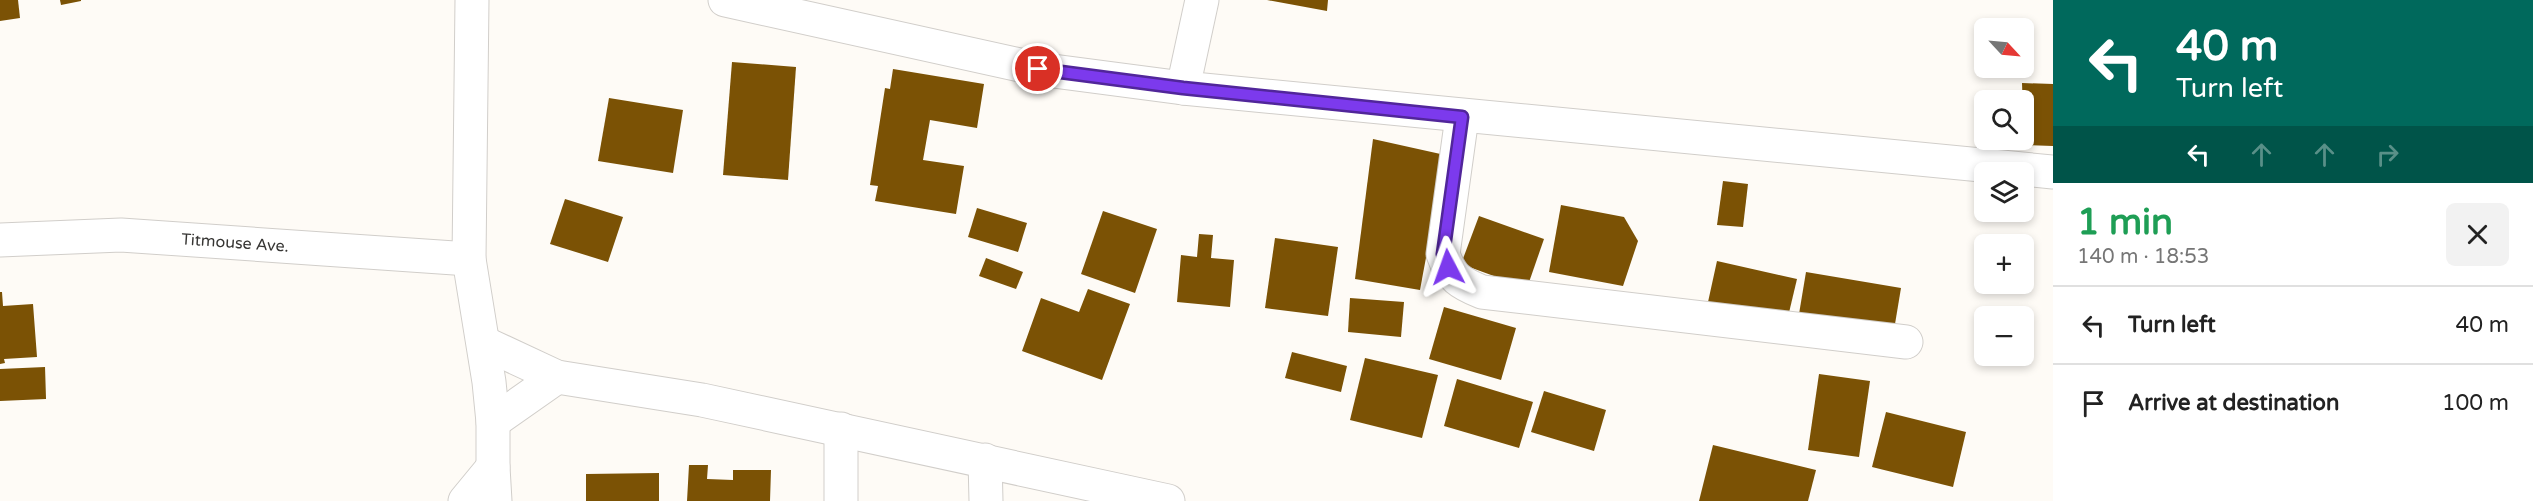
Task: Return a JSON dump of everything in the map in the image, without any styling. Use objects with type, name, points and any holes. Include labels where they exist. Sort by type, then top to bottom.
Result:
[{"type":"street","points":[[472,0],[469,259],[484,343],[493,422],[492,467],[495,501]]},
{"type":"street","points":[[725,0],[1038,69],[1183,88],[1462,117],[2053,172]]},
{"type":"street","points":[[1183,88],[1202,0]]},
{"type":"street","points":[[1462,117],[1443,254],[1448,267],[1461,283],[1482,292],[1906,342]]},
{"type":"street","name":"Titmouse Ave.","points":[[0,240],[121,235],[469,259]]},
{"type":"street","points":[[484,343],[557,377],[702,400],[1168,501]]},
{"type":"street","points":[[493,422],[557,377]]},
{"type":"street","points":[[841,429],[841,501]]},
{"type":"street","points":[[985,460],[986,501]]},
{"type":"street","points":[[465,501],[492,467]]},
{"type":"building","points":[[0,0],[18,0],[20,18],[0,21]]},
{"type":"building","points":[[60,0],[81,0],[81,1],[61,5]]},
{"type":"building","points":[[1267,0],[1328,0],[1327,11]]},
{"type":"building","points":[[732,62],[796,67],[788,180],[723,175]]},
{"type":"building","points":[[893,69],[984,84],[977,128],[930,120],[923,160],[964,166],[956,214],[875,201],[878,186],[870,185],[885,88],[890,89]]},
{"type":"building","points":[[2022,83],[2053,84],[2053,146],[2034,145],[2034,90],[2022,90]]},
{"type":"building","points":[[609,98],[683,110],[673,173],[598,161]]},
{"type":"building","points":[[1373,139],[1445,155],[1420,290],[1355,279]]},
{"type":"building","points":[[1723,181],[1748,184],[1743,227],[1717,225]]},
{"type":"building","points":[[565,199],[623,217],[608,262],[550,244]]},
{"type":"building","points":[[1561,205],[1624,217],[1638,241],[1623,286],[1549,272]]},
{"type":"building","points":[[977,208],[1027,223],[1018,252],[968,237]]},
{"type":"building","points":[[1103,211],[1157,229],[1135,293],[1081,274]]},
{"type":"building","points":[[1479,216],[1544,239],[1527,288],[1461,264]]},
{"type":"building","points":[[1199,234],[1213,235],[1211,258],[1234,260],[1230,307],[1177,302],[1181,255],[1197,257]]},
{"type":"building","points":[[1275,238],[1338,247],[1328,316],[1265,308]]},
{"type":"building","points":[[986,258],[1023,272],[1016,289],[979,276]]},
{"type":"building","points":[[1717,261],[1797,279],[1787,321],[1708,302]]},
{"type":"building","points":[[1806,272],[1901,288],[1894,330],[1799,314]]},
{"type":"building","points":[[1088,289],[1130,304],[1102,380],[1022,351],[1041,298],[1079,312]]},
{"type":"building","points":[[0,292],[2,292],[3,306],[33,304],[37,357],[4,359],[5,363],[0,364]]},
{"type":"building","points":[[1350,298],[1404,302],[1401,337],[1348,332]]},
{"type":"building","points":[[1444,307],[1516,328],[1501,380],[1429,359]]},
{"type":"building","points":[[1292,352],[1347,366],[1341,392],[1285,378]]},
{"type":"building","points":[[1365,358],[1438,375],[1422,438],[1350,420]]},
{"type":"building","points":[[45,367],[46,399],[0,401],[0,369]]},
{"type":"building","points":[[1819,374],[1870,381],[1859,457],[1808,450]]},
{"type":"building","points":[[1457,379],[1533,402],[1519,448],[1444,426]]},
{"type":"building","points":[[1544,391],[1606,410],[1594,451],[1531,432]]},
{"type":"building","points":[[1886,412],[1966,432],[1953,487],[1872,467]]},
{"type":"building","points":[[1713,445],[1816,470],[1808,501],[1699,501]]},
{"type":"building","points":[[689,465],[708,465],[707,479],[733,480],[733,470],[771,470],[770,501],[687,501]]},
{"type":"building","points":[[659,473],[659,501],[586,501],[586,474]]},
{"type":"route","points":[[1038,69],[1183,88],[1462,117],[1443,254],[1448,267]]}]
